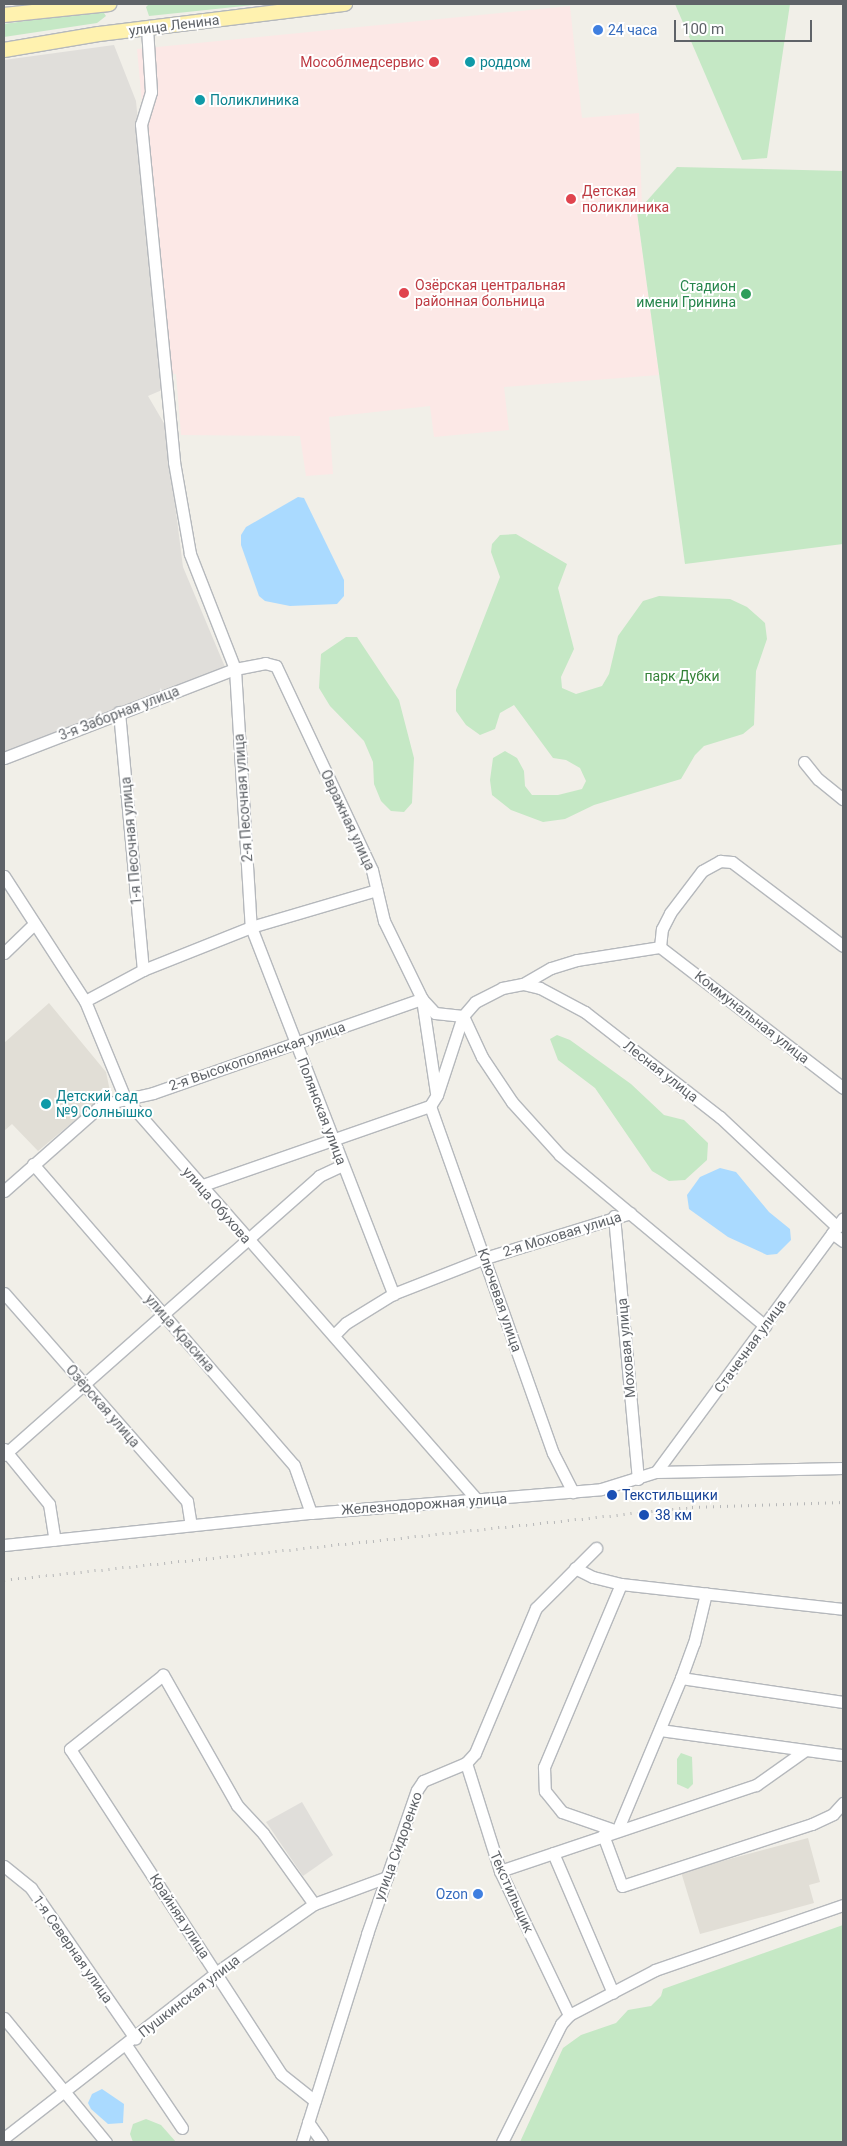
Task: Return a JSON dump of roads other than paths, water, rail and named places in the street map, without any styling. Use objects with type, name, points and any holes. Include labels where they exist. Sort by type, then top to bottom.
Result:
[{"type":"main road","points":[[4,15],[108,4]]},
{"type":"main road","name":"улица Ленина","points":[[4,50],[146,28],[345,4]]},
{"type":"street","name":"2-я Песочная улица","points":[[146,28],[151,92],[141,124],[174,462],[190,554],[235,669],[251,927]]},
{"type":"street","name":"Овражная улица","points":[[235,669],[265,663],[276,666],[372,870],[384,921],[422,999],[435,1014],[463,1016]]},
{"type":"street","name":"3-я Заборная улица","points":[[4,758],[119,712],[235,669]]},
{"type":"street","name":"1-я Песочная улица","points":[[119,712],[143,970]]},
{"type":"street","points":[[804,762],[818,779],[843,799]]},
{"type":"street","points":[[200,1186],[430,1106],[437,1095],[463,1016],[482,999],[502,988],[523,984],[550,968],[577,960],[660,947],[662,929],[670,913],[702,871],[711,863],[732,862],[843,946]]},
{"type":"street","name":"улица Обухова","points":[[4,876],[85,1001],[125,1098],[200,1186],[334,1335],[478,1501]]},
{"type":"street","points":[[85,1001],[143,970],[251,927],[377,890]]},
{"type":"street","points":[[4,953],[34,924]]},
{"type":"street","name":"Полянская улица","points":[[251,927],[393,1294]]},
{"type":"street","name":"Коммунальная улица","points":[[660,947],[843,1088]]},
{"type":"street","name":"Лесная улица","points":[[523,984],[540,988],[592,1018],[720,1117],[837,1226],[843,1241]]},
{"type":"street","points":[[422,999],[437,1095]]},
{"type":"street","name":"2-я Высокополянская улица","points":[[4,1191],[97,1109],[125,1098],[153,1093],[422,999]]},
{"type":"street","points":[[463,1016],[482,1057],[512,1102],[560,1155],[765,1326]]},
{"type":"street","name":"Ключевая улица","points":[[430,1106],[486,1258],[553,1453],[574,1492]]},
{"type":"street","name":"улица Красина","points":[[33,1164],[294,1465],[311,1513]]},
{"type":"street","points":[[55,1540],[50,1504],[5,1452],[319,1176],[343,1165]]},
{"type":"street","name":"2-я Моховая улица","points":[[334,1335],[346,1323],[393,1294],[486,1258],[614,1216],[630,1213]]},
{"type":"street","name":"Моховая улица","points":[[614,1216],[638,1479]]},
{"type":"street","name":"Стачечная улица","points":[[656,1472],[837,1226]]},
{"type":"street","name":"Озёрская улица","points":[[4,1293],[187,1501],[191,1525]]},
{"type":"street","name":"Железнодорожная улица","points":[[4,1545],[311,1513],[574,1492],[618,1486],[656,1472],[843,1468]]},
{"type":"street","points":[[466,1763],[475,1753],[536,1608],[596,1548]]},
{"type":"street","points":[[576,1568],[593,1577],[621,1584],[843,1610]]},
{"type":"street","points":[[617,1830],[562,1812],[545,1791],[544,1767],[621,1584]]},
{"type":"street","points":[[617,1830],[681,1678],[694,1643],[706,1593]]},
{"type":"street","name":"Крайняя улица","points":[[314,1904],[263,1834],[237,1805],[163,1675],[70,1749],[217,1972],[281,2074],[315,2101]]},
{"type":"street","points":[[681,1678],[843,1702]]},
{"type":"street","points":[[660,1730],[843,1755]]},
{"type":"street","points":[[500,1870],[756,1784],[804,1751]]},
{"type":"street","name":"Текстильщик","points":[[466,1763],[500,1870],[569,2015]]},
{"type":"street","name":"улица Сидоренко","points":[[302,2142],[387,1877],[423,1781],[466,1763]]},
{"type":"street","points":[[603,1835],[622,1886],[812,1824],[833,1814],[843,1802]]},
{"type":"street","points":[[553,1853],[613,1993]]},
{"type":"street","name":"1-я Северная улица","points":[[4,1866],[31,1888],[131,2041],[182,2128]]},
{"type":"street","name":"Пушкинская улица","points":[[4,2138],[131,2041],[217,1972],[314,1904],[387,1877]]},
{"type":"street","points":[[502,2142],[561,2024],[569,2015],[654,1970],[843,1905]]},
{"type":"street","points":[[4,2018],[106,2142]]},
{"type":"street","points":[[308,2122],[322,2142]]},
{"type":"water","points":[[298,497],[304,498],[344,580],[344,596],[337,604],[290,606],[265,601],[259,596],[241,545],[241,535],[246,527]]},
{"type":"water","points":[[720,1168],[736,1172],[769,1212],[790,1229],[791,1240],[777,1254],[767,1255],[728,1237],[689,1209],[687,1195],[700,1177]]},
{"type":"water","points":[[102,2089],[124,2104],[123,2123],[108,2124],[91,2109],[88,2103],[92,2094]]},
{"type":"railway","points":[[4,1580],[692,1507],[843,1502]]},
{"type":"place","name":"24 часа","points":[[598,30]]},
{"type":"place","name":"Мособлмедсервис","points":[[434,62]]},
{"type":"place","name":"роддом","points":[[470,62]]},
{"type":"place","name":"Поликлиника","points":[[200,100]]},
{"type":"place","name":"Детская поликлиника","points":[[571,199]]},
{"type":"place","name":"Озёрская центральная районная больница","points":[[404,293]]},
{"type":"place","name":"Стадион имени Гринина","points":[[746,294]]},
{"type":"place","name":"Детский сад №9 Солнышко","points":[[46,1104]]},
{"type":"place","name":"Текстильщики","points":[[612,1495]]},
{"type":"place","name":"38 км","points":[[644,1515]]},
{"type":"place","name":"Ozon","points":[[478,1894]]},
{"type":"park label","name":"парк Дубки","points":[[682,676]]}]
